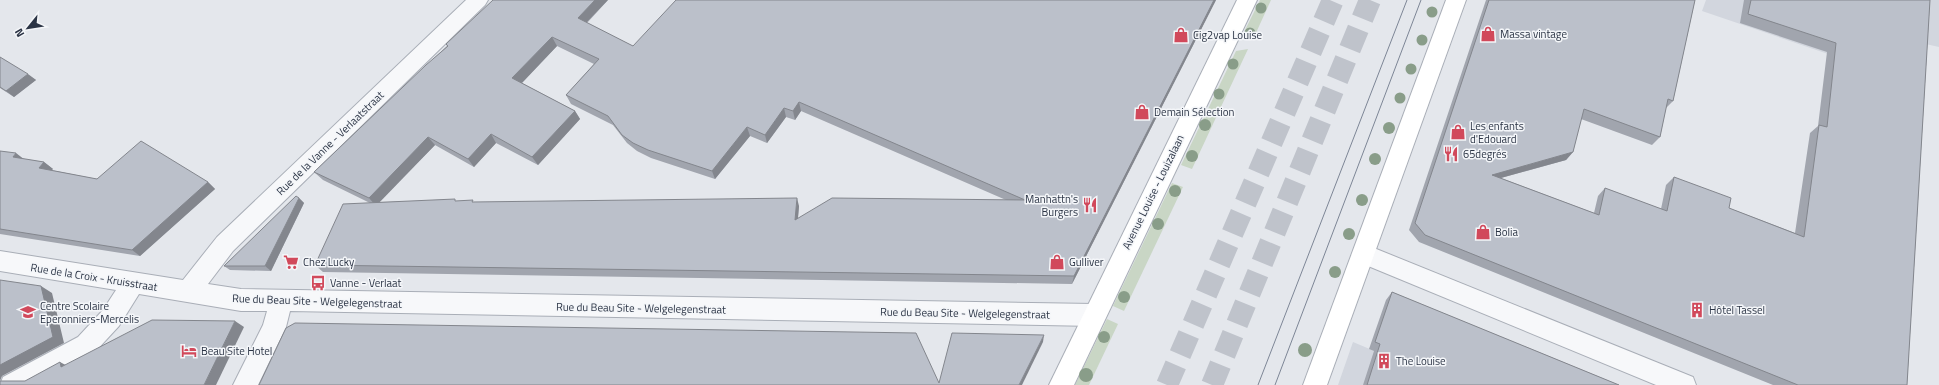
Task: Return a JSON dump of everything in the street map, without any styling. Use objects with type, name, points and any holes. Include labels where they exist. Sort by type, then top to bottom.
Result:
[{"type":"street","name":"Rue de la Vanne - Verlaatstraat","points":[[188,292],[225,244],[478,0]]},
{"type":"street","name":"Avenue Louise - Louizalaan","points":[[1061,385],[1247,0]]},
{"type":"street","points":[[1315,385],[1349,288],[1364,254],[1456,0]]},
{"type":"street","points":[[1364,254],[1684,385]]},
{"type":"street","name":"Rue de la Croix - Kruisstraat","points":[[0,261],[188,292]]},
{"type":"street","points":[[12,385],[86,345],[111,318],[133,283]]},
{"type":"street","name":"Rue du Beau Site - Welgelegenstraat","points":[[188,292],[241,300],[1094,315]]},
{"type":"street","points":[[245,385],[274,327],[281,301]]},
{"type":"shaded area","points":[[1706,0],[1939,0],[1939,47],[1899,38],[1837,57],[1702,11]]},
{"type":"shaded area","name":"The Louise","points":[[1353,342],[1446,381],[1482,385],[1338,385]]},
{"type":"green space","points":[[1260,0],[1271,0],[1255,35],[1242,36]]},
{"type":"green space","points":[[1248,49],[1192,169],[1181,165],[1236,51]]},
{"type":"green space","points":[[1172,183],[1183,187],[1124,311],[1113,306]]},
{"type":"green space","points":[[1107,319],[1118,324],[1089,385],[1075,385]]},
{"type":"building","points":[[493,0],[595,0],[578,18],[633,46],[676,0],[1214,0],[1074,276],[315,265],[343,204],[455,199],[455,201],[473,200],[472,202],[797,198],[795,220],[832,198],[1025,200],[799,102],[793,111],[784,108],[765,135],[747,127],[712,171],[648,150],[633,143],[622,135],[608,116],[566,95],[599,59],[552,37],[512,78],[575,111],[532,157],[491,134],[468,159],[428,137],[369,198],[314,172],[426,65],[448,46],[446,44]]},
{"type":"building","points":[[1489,0],[1695,0],[1673,101],[1668,99],[1660,137],[1584,109],[1573,152],[1492,175],[1599,215],[1605,188],[1667,211],[1674,177],[1731,198],[1729,208],[1804,237],[1819,125],[1827,127],[1836,43],[1748,14],[1751,0],[1930,0],[1907,385],[1798,385],[1425,235],[1415,223]]},
{"type":"building","points":[[0,57],[28,74],[6,91],[0,87]]},
{"type":"building","points":[[141,141],[208,182],[132,250],[0,229],[0,151],[16,153],[13,157],[44,162],[39,168],[97,179]]},
{"type":"building","points":[[296,196],[299,198],[265,266],[224,266]]},
{"type":"building","name":"Centre Scolaire Eperonniers-Mercelis","points":[[0,280],[41,286],[53,337],[0,365]]},
{"type":"building","points":[[1392,292],[1619,385],[1367,385],[1380,344],[1375,342]]},
{"type":"building","points":[[152,320],[235,321],[204,385],[0,385],[0,381],[25,381],[60,362],[61,367]]},
{"type":"building","points":[[295,323],[916,333],[939,383],[952,333],[1044,335],[1019,385],[259,385],[286,328]]},
{"type":"tunnel","points":[[1167,385],[1333,0]]},
{"type":"tunnel","points":[[1212,385],[1370,0]]},
{"type":"tram line","points":[[1258,385],[1407,0]]},
{"type":"tram line","points":[[1275,385],[1421,0]]},
{"type":"place","name":"Massa vintage","points":[[1488,34]]},
{"type":"place","name":"Cig2vap Louise","points":[[1181,35]]},
{"type":"place","name":"Demain Sélection","points":[[1142,112]]},
{"type":"place","name":"Les enfants d'Edouard","points":[[1458,132]]},
{"type":"place","name":"65degrés","points":[[1451,154]]},
{"type":"place","name":"Manhattn's Burgers","points":[[1090,205]]},
{"type":"place","name":"Bolia","points":[[1483,232]]},
{"type":"place","name":"Chez Lucky","points":[[291,262]]},
{"type":"place","name":"Gulliver","points":[[1057,262]]},
{"type":"place","name":"Vanne - Verlaat","points":[[318,283]]},
{"type":"place","name":"Hôtel Tassel","points":[[1697,310]]},
{"type":"place","name":"Centre Scolaire Eperonniers-Mercelis","points":[[28,312]]},
{"type":"place","name":"Beau Site Hotel","points":[[189,351]]},
{"type":"place","name":"The Louise","points":[[1384,361]]}]
